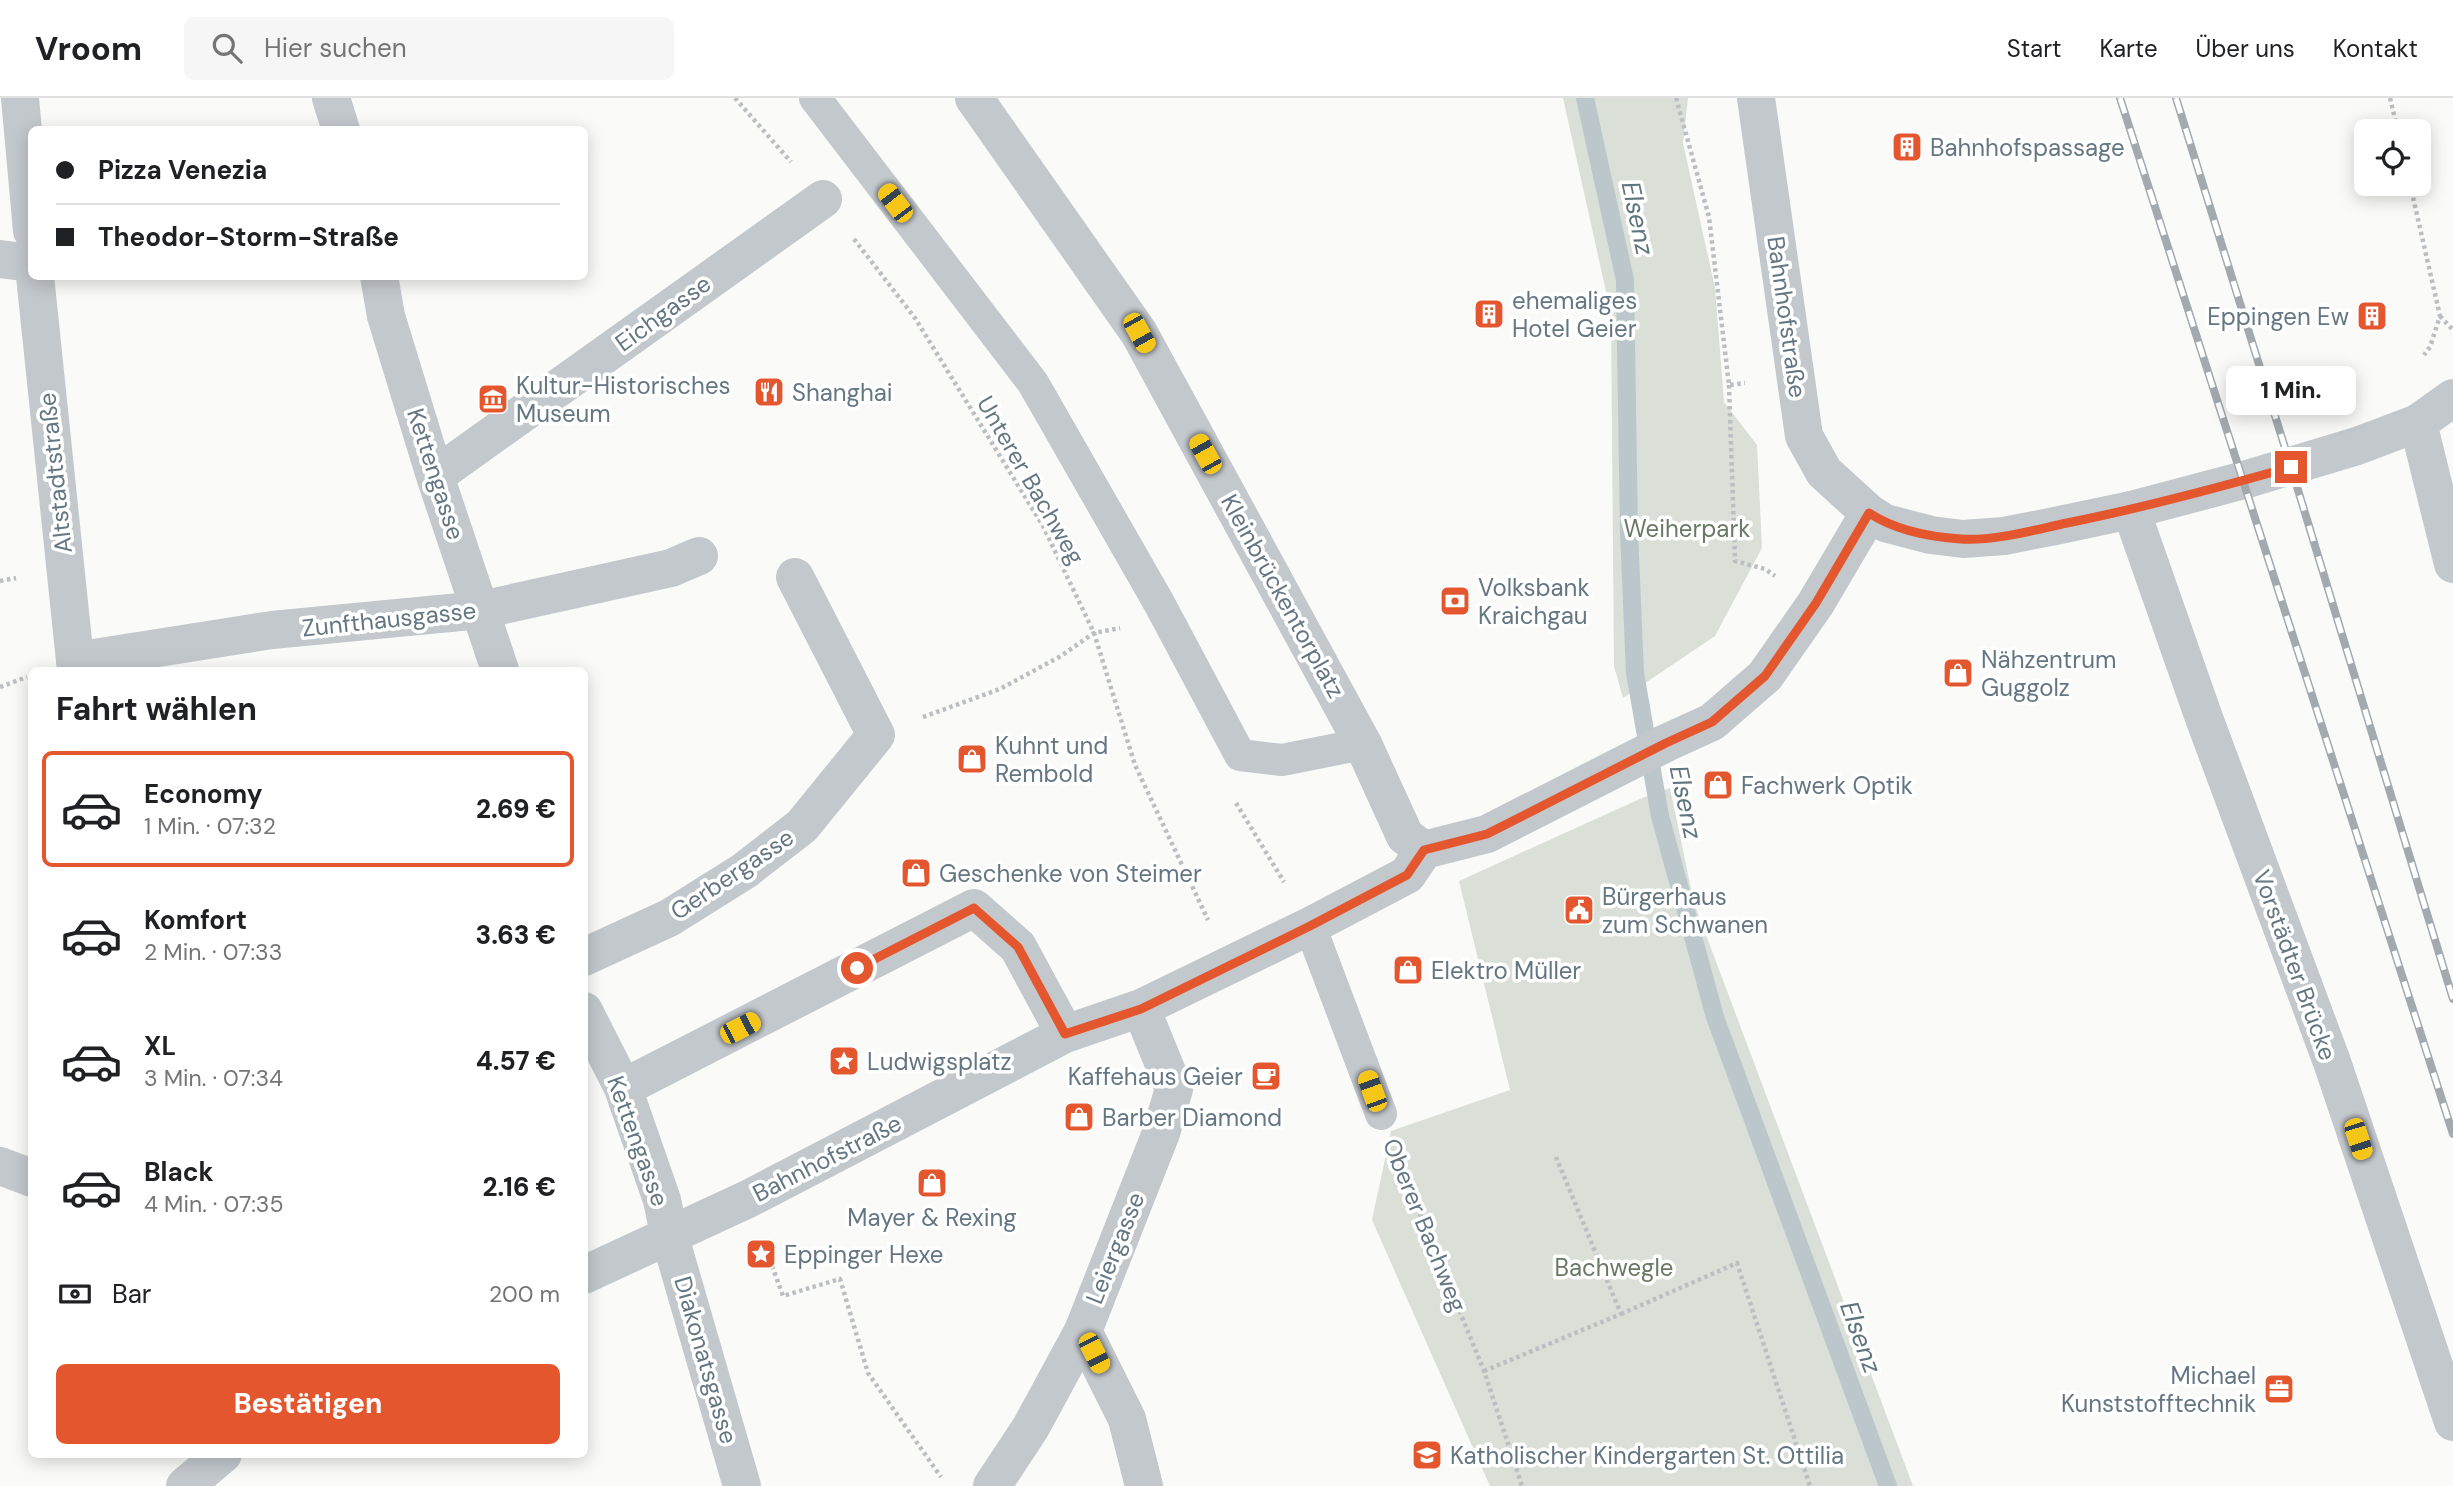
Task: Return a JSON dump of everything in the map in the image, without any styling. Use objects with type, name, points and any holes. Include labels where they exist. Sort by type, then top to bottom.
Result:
[{"type":"street","points":[[20,98],[28,187]]},
{"type":"street","points":[[331,98],[340,126]]},
{"type":"street","name":"Kleinbrückentorplatz","points":[[974,98],[1139,333],[1363,744],[1405,836],[1424,850]]},
{"type":"street","name":"Bahnhofstraße","points":[[1756,98],[1804,436],[1824,472],[1869,513],[1885,523],[1931,535],[1963,539],[2004,536],[2131,510],[2291,467],[2436,423],[2453,398]]},
{"type":"street","name":"Eichgasse","points":[[435,476],[823,199]]},
{"type":"street","points":[[0,258],[28,262]]},
{"type":"street","name":"Altstadtstraße","points":[[35,280],[75,665]]},
{"type":"street","name":"Kettengasse","points":[[380,280],[386,316],[435,476],[499,667]]},
{"type":"street","points":[[2436,423],[2453,564]]},
{"type":"street","name":"Vorstädter Brücke","points":[[2131,510],[2204,718],[2332,1062],[2453,1422]]},
{"type":"street","points":[[1424,850],[1487,834],[1712,722],[1765,676],[1816,603],[1869,513]]},
{"type":"street","name":"Zunfthausgasse","points":[[75,665],[272,630],[481,610],[671,568],[699,556]]},
{"type":"street","points":[[795,577],[876,735]]},
{"type":"street","name":"Gerbergasse","points":[[588,955],[669,918],[744,871],[802,826],[876,735]]},
{"type":"street","name":"Bahnhofstraße","points":[[588,1273],[748,1199],[1065,1034],[1141,1009],[1310,926],[1407,875],[1424,850]]},
{"type":"street","points":[[623,1088],[974,908],[1018,947],[1065,1034]]},
{"type":"street","name":"Leiergasse","points":[[1141,1009],[1174,1089],[1161,1133],[1083,1331],[1128,1419],[1144,1486]]},
{"type":"street","name":"Kettengasse","points":[[588,1019],[623,1088],[662,1200],[669,1234]]},
{"type":"street","points":[[0,1166],[28,1176]]},
{"type":"street","name":"Diakonatsgasse","points":[[669,1234],[742,1486]]},
{"type":"street","points":[[992,1486],[1031,1427],[1083,1331]]},
{"type":"street","points":[[179,1458],[184,1486],[218,1458]]},
{"type":"lane","points":[[815,98],[1032,383],[1159,603],[1240,755],[1282,760],[1363,744]]},
{"type":"lane","name":"Oberer Bachweg","points":[[1310,926],[1381,1115]]},
{"type":"path","name":"Unterer Bachweg","points":[[735,98],[823,199],[915,318],[1043,526],[1094,633],[1135,765],[1230,965]]},
{"type":"path","points":[[1676,98],[1709,217],[1729,385],[1735,561],[1765,569],[1816,603]]},
{"type":"path","points":[[2390,98],[2395,119]]},
{"type":"path","points":[[2413,196],[2440,316],[2453,330]]},
{"type":"path","points":[[2436,423],[2408,375],[2430,347],[2440,316]]},
{"type":"path","points":[[1729,385],[1795,377]]},
{"type":"path","points":[[876,735],[1000,688],[1061,656],[1094,633]]},
{"type":"path","points":[[0,687],[28,677]]},
{"type":"path","name":"Oberer Bachweg","points":[[1381,1115],[1484,1371],[1522,1486]]},
{"type":"path","points":[[1556,1157],[1621,1314]]},
{"type":"path","points":[[748,1199],[783,1296],[840,1279],[868,1373],[948,1486]]},
{"type":"path","points":[[1484,1371],[1737,1263],[1810,1486]]},
{"type":"green space","name":"Weiherpark","points":[[1563,98],[1688,98],[1683,143],[1715,288],[1724,402],[1757,445],[1762,548],[1715,636],[1623,698],[1614,666],[1611,314]]},
{"type":"green space","name":"Bachwegle","points":[[1670,788],[1694,903],[1913,1486],[1490,1486],[1372,1220],[1391,1131],[1510,1090],[1459,881],[1642,798]]},
{"type":"waterway","name":"Elsenz","points":[[1585,98],[1625,280],[1629,532],[1635,673],[1660,816],[1715,1017],[1888,1486]]},
{"type":"railway","points":[[2120,98],[2453,1134]]},
{"type":"railway","points":[[2176,98],[2453,999]]},
{"type":"place","name":"Bahnhofspassage","points":[[1907,147]]},
{"type":"place","name":"ehemaliges Hotel Geier","points":[[1489,314]]},
{"type":"place","name":"Eppingen Ew","points":[[2372,316]]},
{"type":"place","name":"Shanghai","points":[[769,392]]},
{"type":"place","name":"Kultur-Historisches Museum","points":[[493,399]]},
{"type":"place","name":"Volksbank Kraichgau","points":[[1455,601]]},
{"type":"place","name":"Nähzentrum Guggolz","points":[[1958,673]]},
{"type":"place","name":"Kuhnt und Rembold","points":[[972,759]]},
{"type":"place","name":"Fachwerk Optik","points":[[1718,785]]},
{"type":"place","name":"Geschenke von Steimer","points":[[916,873]]},
{"type":"place","name":"Bürgerhaus zum Schwanen","points":[[1579,910]]},
{"type":"place","name":"Elektro Müller","points":[[1408,970]]},
{"type":"place","name":"Ludwigsplatz","points":[[844,1061]]},
{"type":"place","name":"Kaffehaus Geier","points":[[1266,1076]]},
{"type":"place","name":"Barber Diamond","points":[[1079,1117]]},
{"type":"place","name":"Mayer & Rexing","points":[[932,1183]]},
{"type":"place","name":"Eppinger Hexe","points":[[761,1254]]},
{"type":"place","name":"Michael Kunststofftechnik","points":[[2279,1389]]},
{"type":"place","name":"Katholischer Kindergarten St. Ottilia","points":[[1427,1455]]},
{"type":"route","points":[[857,968],[974,908],[1018,947],[1065,1034],[1141,1009],[1407,875],[1424,850],[1487,834],[1712,722],[1765,676],[1816,603],[1869,513],[1885,523],[1931,535],[1963,539],[2004,536],[2131,510],[2291,467]]}]
